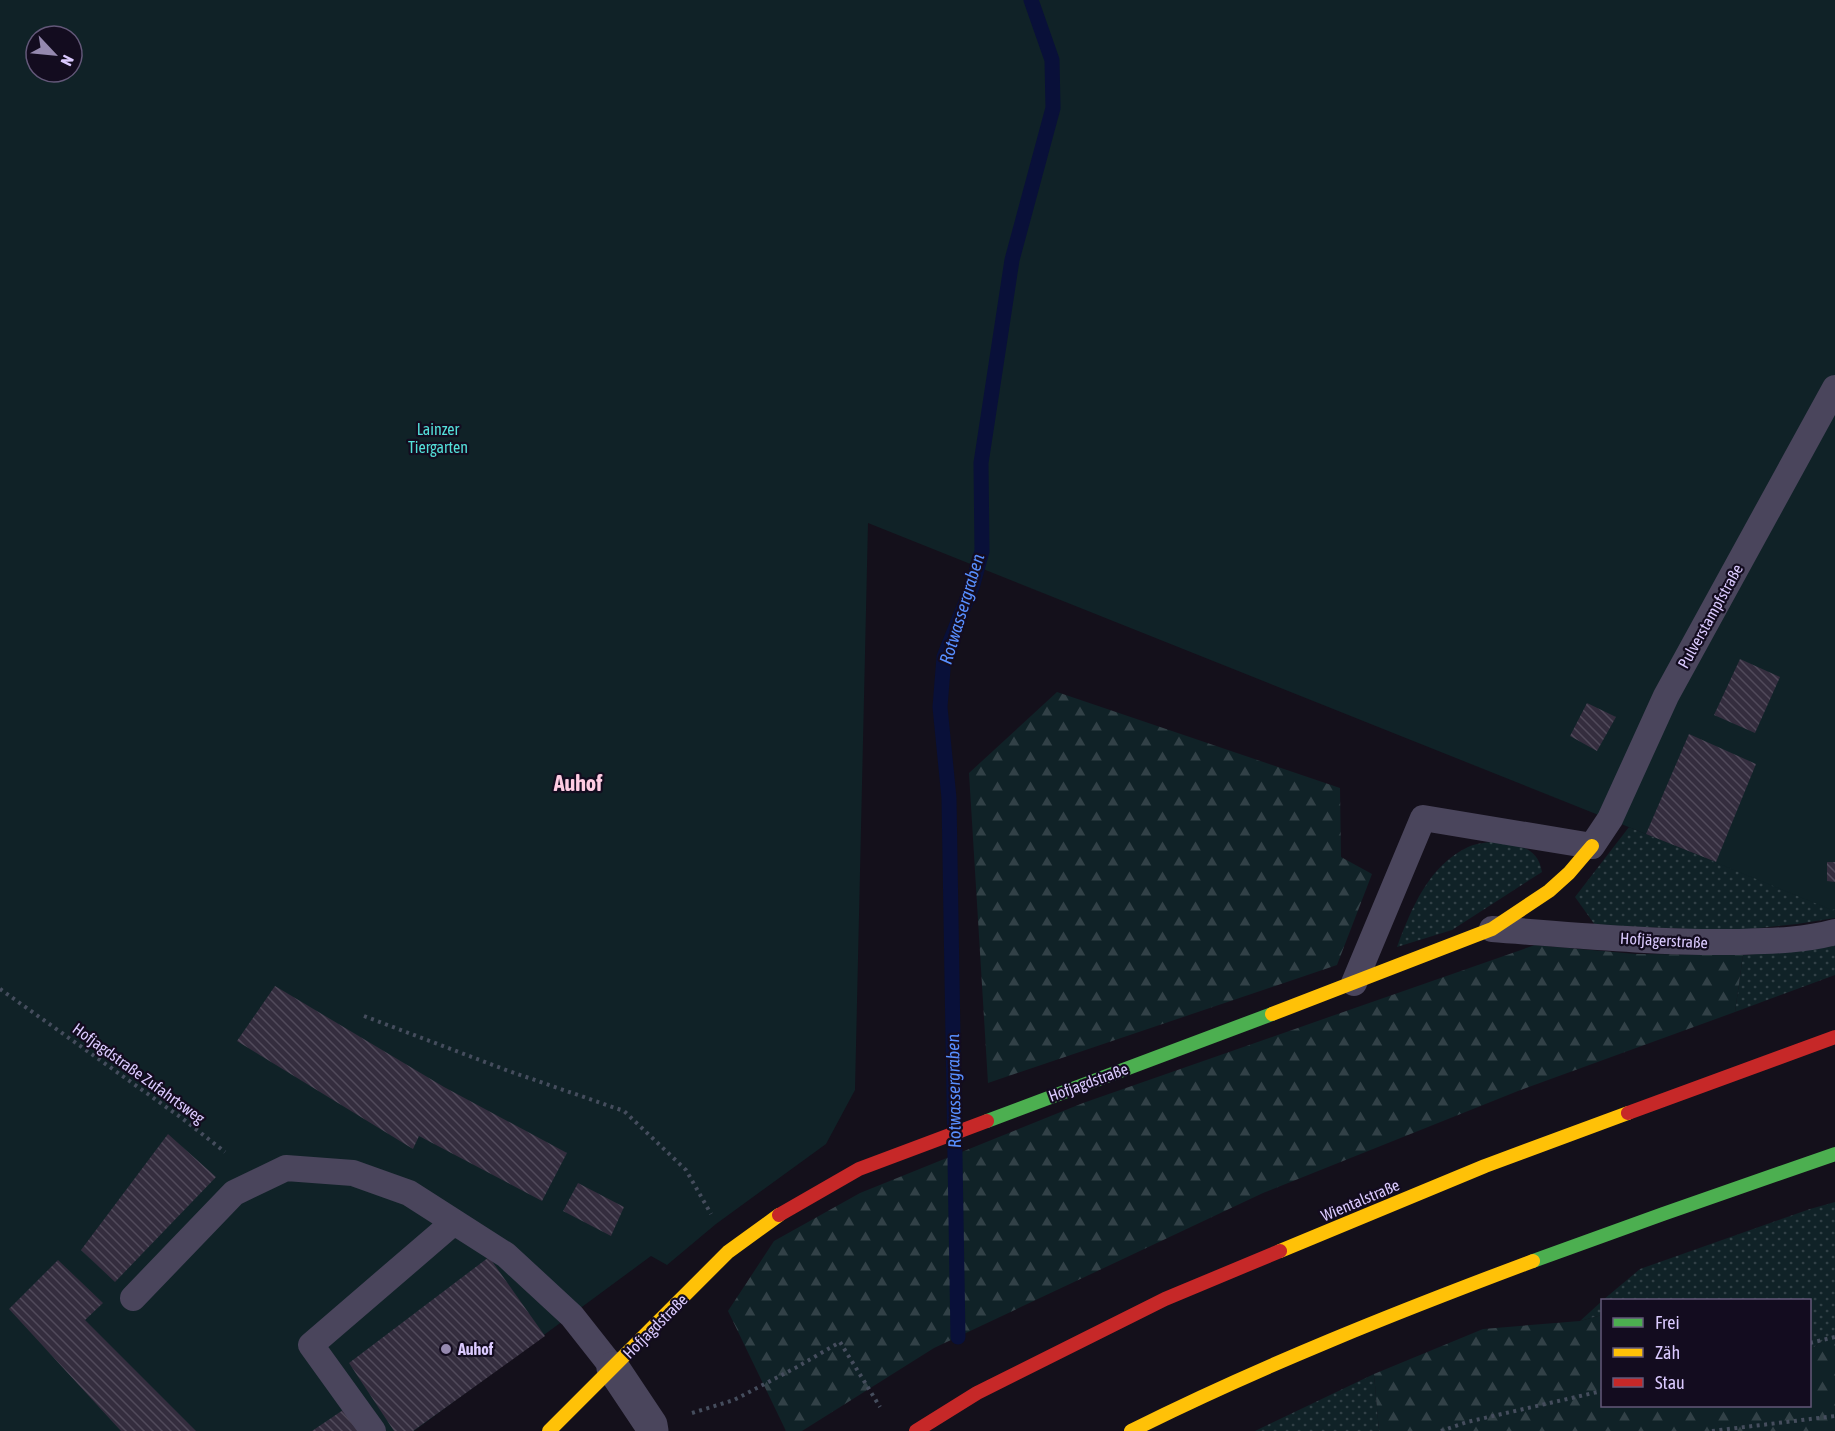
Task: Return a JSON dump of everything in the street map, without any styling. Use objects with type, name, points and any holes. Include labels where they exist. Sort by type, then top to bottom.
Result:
[{"type":"main road","name":"Hofjagdstraße","points":[[549,1431],[728,1252],[785,1210],[859,1169],[1492,929],[1549,891],[1569,873],[1592,846]]},
{"type":"main road","name":"Wientalstraße","points":[[915,1431],[977,1394],[1165,1299],[1485,1166],[1835,1037]]},
{"type":"main road","points":[[1131,1431],[1268,1366],[1452,1292],[1684,1205],[1835,1154]]},
{"type":"street","name":"Hofjagdstraße","points":[[614,1368],[657,1429]]},
{"type":"lane","name":"Pulverstampfstraße","points":[[1592,846],[1610,819],[1666,696],[1835,388]]},
{"type":"lane","points":[[1354,983],[1424,818],[1592,846]]},
{"type":"lane","name":"Hofjägerstraße","points":[[1492,929],[1701,942],[1780,941],[1822,936],[1835,932]]},
{"type":"lane","points":[[134,1298],[234,1193],[286,1168],[353,1173],[409,1193],[506,1255],[572,1316],[614,1368]]},
{"type":"lane","points":[[373,1431],[311,1345],[454,1222]]},
{"type":"path","name":"Hofjagdstraße Zufahrtsweg","points":[[0,989],[183,1119],[262,1180]]},
{"type":"path","points":[[364,1016],[506,1070],[624,1111],[686,1170],[716,1224],[728,1252]]},
{"type":"path","points":[[1811,1343],[1835,1337]]},
{"type":"path","points":[[657,1429],[734,1400],[797,1367],[840,1341],[872,1394]]},
{"type":"path","points":[[1441,1431],[1467,1422],[1601,1391]]},
{"type":"path","points":[[1712,1431],[1835,1416]]},
{"type":"green space","name":"Lainzer Tiergarten","points":[[0,0],[1835,0],[1835,909],[1832,910],[868,523],[855,1090],[826,1144],[716,1224],[667,1265],[651,1256],[414,1431],[0,1431]]},
{"type":"green space","points":[[1835,338],[1835,918],[1733,931],[1595,925],[1575,897],[1629,827],[1716,862]]},
{"type":"green space","points":[[1057,692],[1340,788],[1341,857],[1372,874],[1337,965],[988,1083],[969,773]]},
{"type":"green space","points":[[1505,841],[1534,854],[1542,872],[1452,930],[1397,947],[1415,903],[1442,865],[1468,847]]},
{"type":"green space","points":[[1835,942],[1835,975],[1735,1012],[1743,955],[1799,950]]},
{"type":"green space","points":[[1535,945],[1636,954],[1743,955],[1735,1012],[1518,1091],[1263,1193],[934,1348],[802,1431],[786,1431],[728,1311],[774,1241],[860,1193],[1083,1103]]},
{"type":"green space","points":[[1835,1202],[1835,1332],[1811,1349],[1811,1299],[1604,1299],[1640,1269]]},
{"type":"green space","points":[[1601,1302],[1601,1315],[1580,1321]]},
{"type":"green space","points":[[1601,1315],[1601,1407],[1811,1407],[1811,1349],[1835,1332],[1835,1431],[1379,1431],[1374,1374],[1483,1329],[1580,1321]]},
{"type":"green space","points":[[1374,1374],[1379,1431],[1255,1431]]},
{"type":"building","points":[[1740,659],[1780,677],[1755,733],[1714,715]]},
{"type":"building","points":[[1587,703],[1616,717],[1597,751],[1570,736]]},
{"type":"building","points":[[1689,734],[1756,764],[1716,862],[1646,834]]},
{"type":"building","points":[[1827,862],[1835,862],[1835,882],[1827,881]]},
{"type":"building","points":[[275,986],[444,1087],[567,1153],[542,1201],[419,1136],[413,1149],[237,1041]]},
{"type":"building","points":[[168,1134],[216,1177],[115,1282],[81,1250]]},
{"type":"building","points":[[578,1183],[624,1207],[611,1236],[563,1211]]},
{"type":"building","name":"Auhof","points":[[489,1257],[545,1336],[413,1431],[394,1431],[349,1363]]},
{"type":"building","points":[[58,1260],[103,1303],[85,1320],[196,1431],[121,1431],[9,1309]]},
{"type":"building","points":[[343,1410],[359,1431],[312,1431]]},
{"type":"waterway","name":"Rotwassergraben","points":[[958,1337],[949,798],[940,707],[944,657],[973,584],[982,551],[981,463],[1012,260],[1053,108],[1052,60],[1031,0]]},
{"type":"traffic: fast","points":[[987,1121],[1272,1014]]},
{"type":"traffic: fast","points":[[1533,1261],[1835,1154]]},
{"type":"traffic: slow","points":[[1272,1014],[1492,929],[1549,891],[1569,873],[1592,846]]},
{"type":"traffic: slow","points":[[1280,1251],[1485,1166],[1628,1113]]},
{"type":"traffic: slow","points":[[549,1431],[728,1252],[779,1215]]},
{"type":"traffic: slow","points":[[1131,1431],[1230,1384],[1330,1341],[1533,1261]]},
{"type":"traffic: jam","points":[[1628,1113],[1835,1037]]},
{"type":"traffic: jam","points":[[779,1215],[859,1169],[987,1121]]},
{"type":"traffic: jam","points":[[916,1431],[977,1393],[1165,1299],[1280,1251]]},
{"type":"place","name":"Auhof","points":[[446,1349]]},
{"type":"district","name":"Auhof","points":[[578,783]]}]
